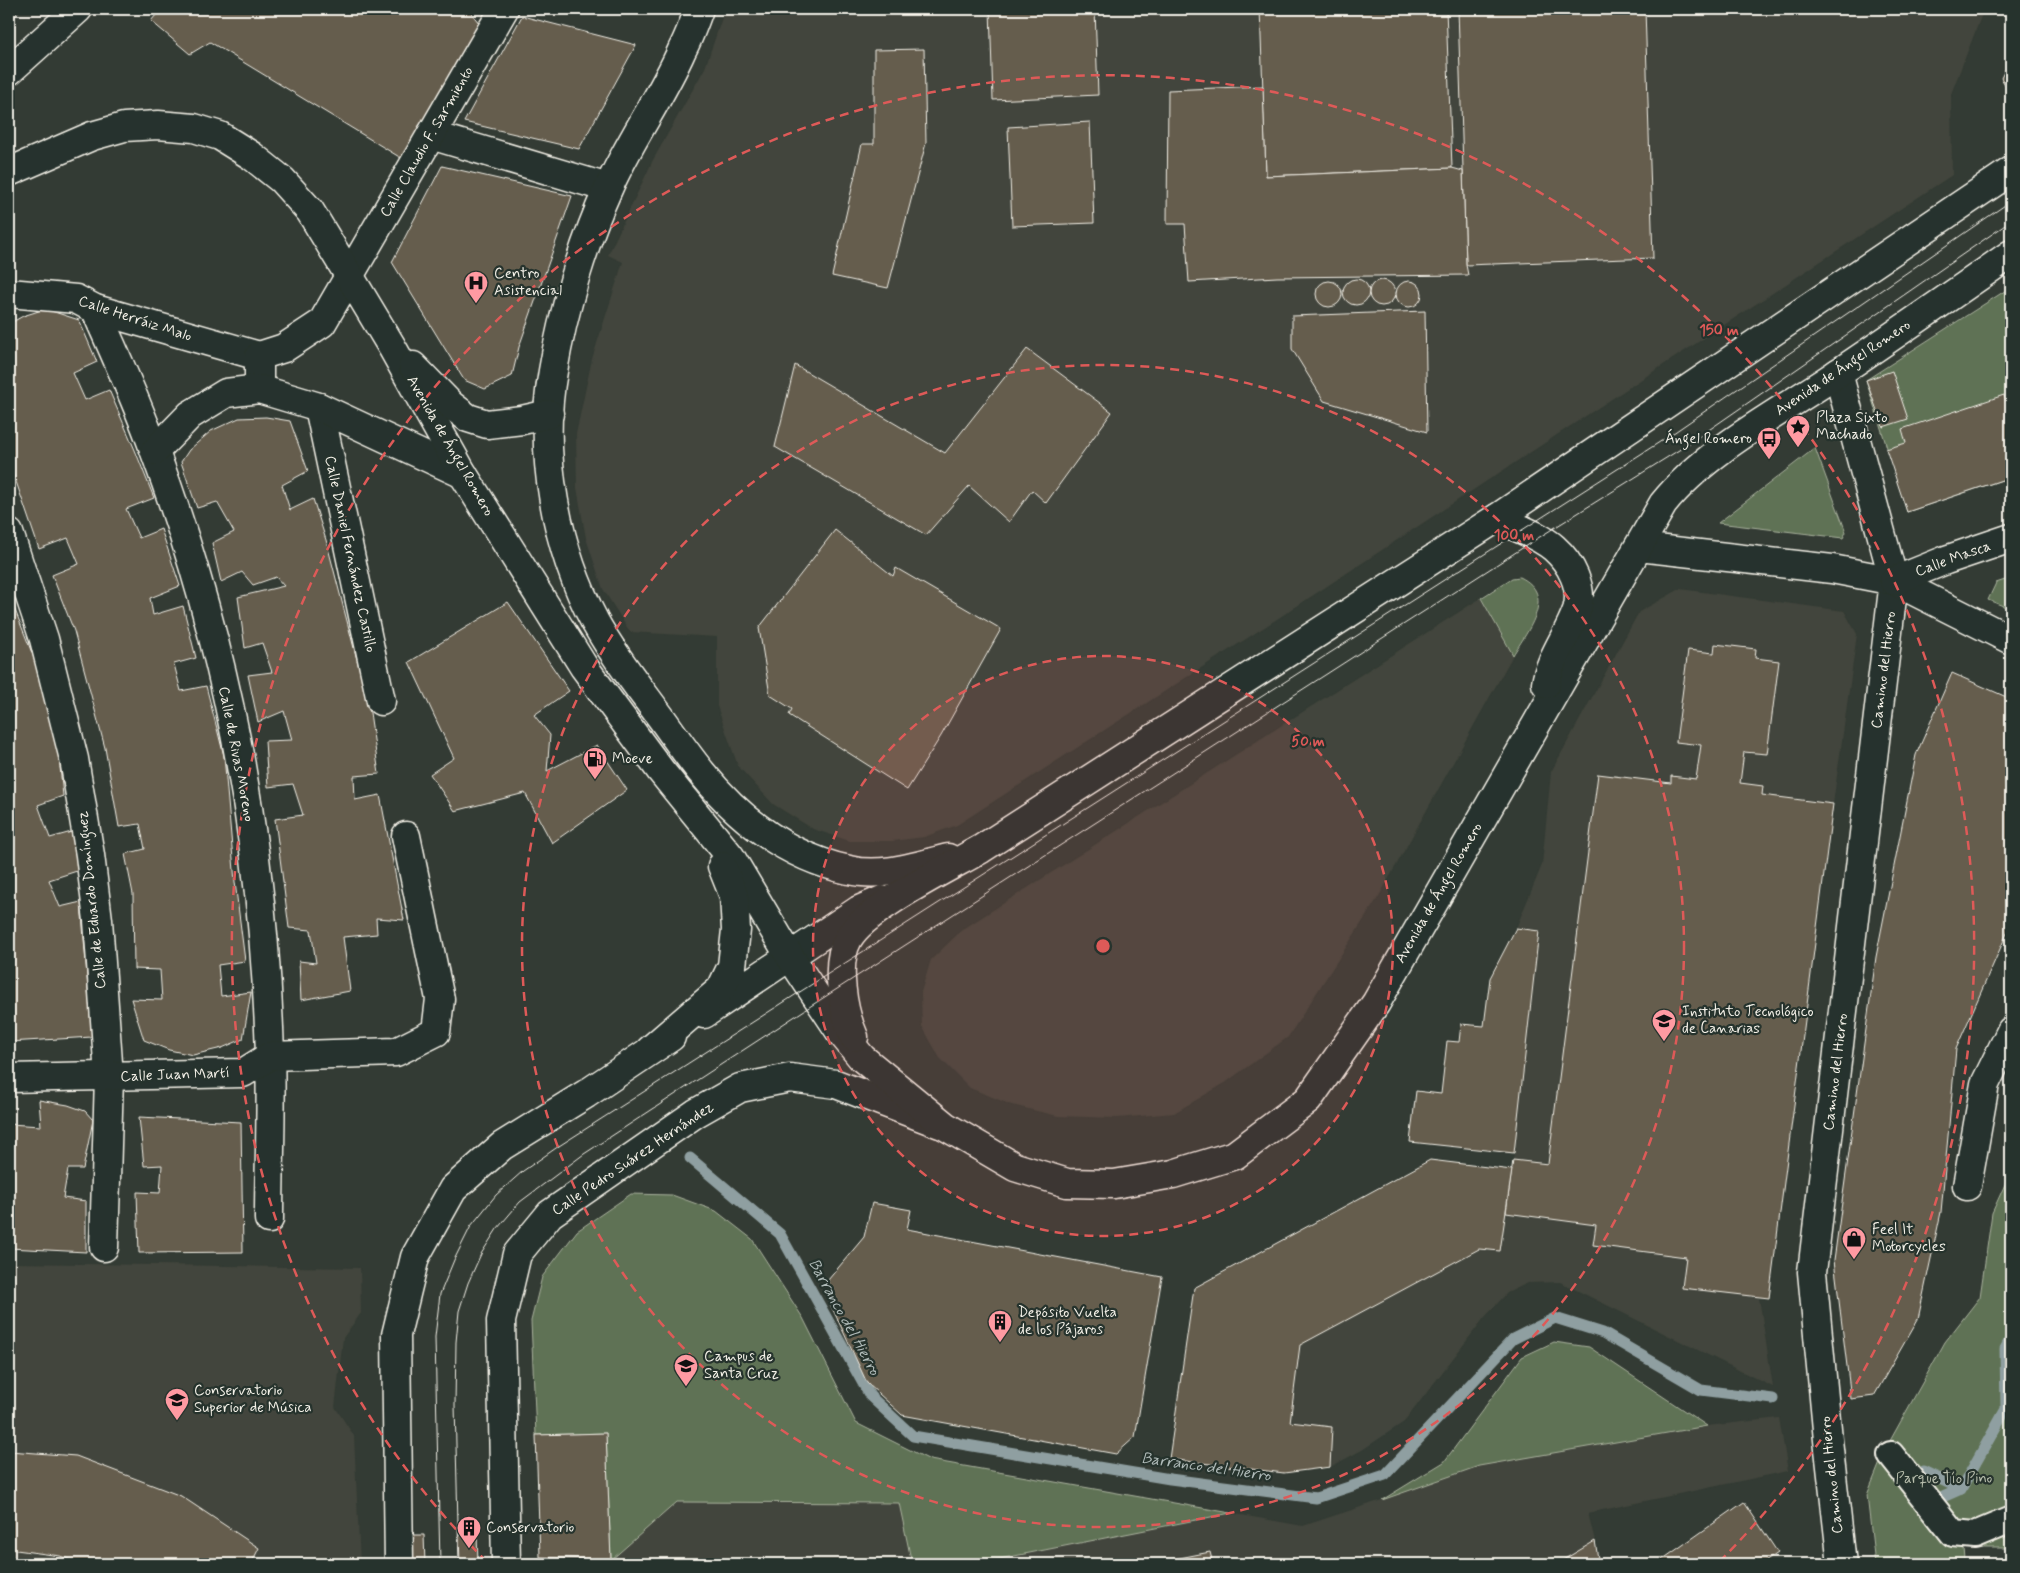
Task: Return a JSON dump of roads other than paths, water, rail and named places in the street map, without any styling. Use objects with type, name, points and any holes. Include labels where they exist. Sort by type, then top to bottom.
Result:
[{"type":"street","points":[[9,70],[78,9]]},
{"type":"street","name":"Calle Claudio F. Sarmiento","points":[[260,356],[284,348],[322,323],[504,9]]},
{"type":"street","points":[[699,9],[682,52],[608,188],[576,273],[552,372],[549,414],[549,467],[555,512],[565,550],[582,596],[596,624],[620,661],[702,774],[736,809],[775,841],[791,850],[849,870],[883,874],[981,849]]},
{"type":"street","name":"Avenida de Ángel Romero","points":[[9,172],[92,136],[124,127],[158,125],[194,128],[220,136],[252,156],[282,180],[310,211],[392,347],[464,474],[584,667],[661,771],[730,856],[789,955],[839,1030],[862,1058],[945,1126],[1015,1167],[1067,1183],[1114,1184],[1173,1174],[1235,1155],[1308,1100],[1376,1003],[1663,504],[1676,487],[1694,471],[1746,434],[2011,254]]},
{"type":"street","points":[[431,135],[608,188]]},
{"type":"street","points":[[862,1058],[850,1028],[844,1003],[841,965],[847,940],[861,922],[915,886],[981,849],[1497,518],[2011,171]]},
{"type":"street","name":"Calle Herráiz Malo","points":[[9,293],[76,299],[96,309],[260,356]]},
{"type":"street","name":"Calle de Rivas Moreno","points":[[96,309],[155,451],[208,620],[235,736],[258,883],[262,928],[270,1056],[269,1220]]},
{"type":"street","points":[[392,347],[438,390],[451,405],[468,418],[487,424],[522,420],[549,414]]},
{"type":"street","points":[[259,389],[260,356]]},
{"type":"street","points":[[1838,373],[1894,581]]},
{"type":"street","points":[[155,451],[190,415],[226,393],[259,389],[319,407],[464,474]]},
{"type":"street","name":"Calle Daniel Fernández Castillo","points":[[319,407],[382,701]]},
{"type":"street","points":[[1497,518],[1554,548],[1570,568],[1578,588],[1577,610],[1547,675],[1542,716]]},
{"type":"street","name":"Calle de Eduardo Domínguez","points":[[9,533],[44,640],[74,759],[95,892],[109,1077],[104,1247]]},
{"type":"street","name":"Calle Masca","points":[[1894,581],[1946,560],[2011,538]]},
{"type":"street","points":[[1639,547],[1832,569],[1894,581],[2011,640]]},
{"type":"street","name":"Camino del Hierro","points":[[1842,1564],[1812,1272],[1894,581]]},
{"type":"street","points":[[270,1056],[396,1052],[436,1032],[440,999],[406,836]]},
{"type":"street","points":[[650,1050],[721,989],[732,966],[736,930],[734,896],[719,859],[714,836]]},
{"type":"street","points":[[399,1564],[396,1335],[415,1256],[453,1189],[502,1146],[586,1094],[789,955],[859,910],[915,886]]},
{"type":"street","points":[[1967,1186],[1985,1084],[2011,1031]]},
{"type":"street","name":"Calle Juan Martí","points":[[9,1078],[243,1073],[270,1056]]},
{"type":"street","name":"Calle Pedro Suárez Hernández","points":[[506,1564],[501,1321],[517,1254],[550,1214],[696,1114],[740,1088],[790,1078],[836,1084],[945,1126]]},
{"type":"street","points":[[1892,1455],[1953,1533],[1974,1535],[2011,1520]]},
{"type":"waterway","name":"Barranco del Hierro","points":[[690,1158],[780,1234],[870,1396],[913,1436],[1170,1479],[1316,1498],[1385,1475],[1513,1339],[1555,1318],[1603,1333],[1701,1390],[1773,1399]]},
{"type":"waterway","name":"Barranco del Hierro","points":[[1961,1489],[2006,1409],[2005,1349],[2011,1338]]},
{"type":"waterway","name":"Barranco del Hierro","points":[[1923,1471],[1961,1489]]},
{"type":"waterway","points":[[1943,1497],[1961,1489]]},
{"type":"tram line","points":[[440,1564],[435,1337],[440,1294],[471,1226],[496,1195],[523,1171],[559,1146],[1666,438],[2011,201]]},
{"type":"tram line","points":[[459,1564],[455,1405],[456,1342],[459,1311],[468,1283],[481,1254],[497,1229],[520,1202],[584,1154],[820,1000],[1538,538],[1687,445],[2011,221]]},
{"type":"place","name":"Centro Asistencial","points":[[476,304]]},
{"type":"place","name":"Plaza Sixto Machado","points":[[1798,448]]},
{"type":"place","name":"Ángel Romero","points":[[1769,460]]},
{"type":"place","name":"Moeve","points":[[595,780]]},
{"type":"place","name":"Instituto Tecnológico de Canarias","points":[[1664,1042]]},
{"type":"place","name":"Feel It Motorcycles","points":[[1854,1260]]},
{"type":"place","name":"Depósito Vuelta de los Pájaros","points":[[1000,1343]]},
{"type":"place","name":"Campus de Santa Cruz","points":[[686,1387]]},
{"type":"place","name":"Conservatorio Superior de Música","points":[[177,1421]]},
{"type":"place","name":"Conservatorio","points":[[469,1549]]},
{"type":"park label","name":"Parque Tío Pino","points":[[1944,1479]]}]
